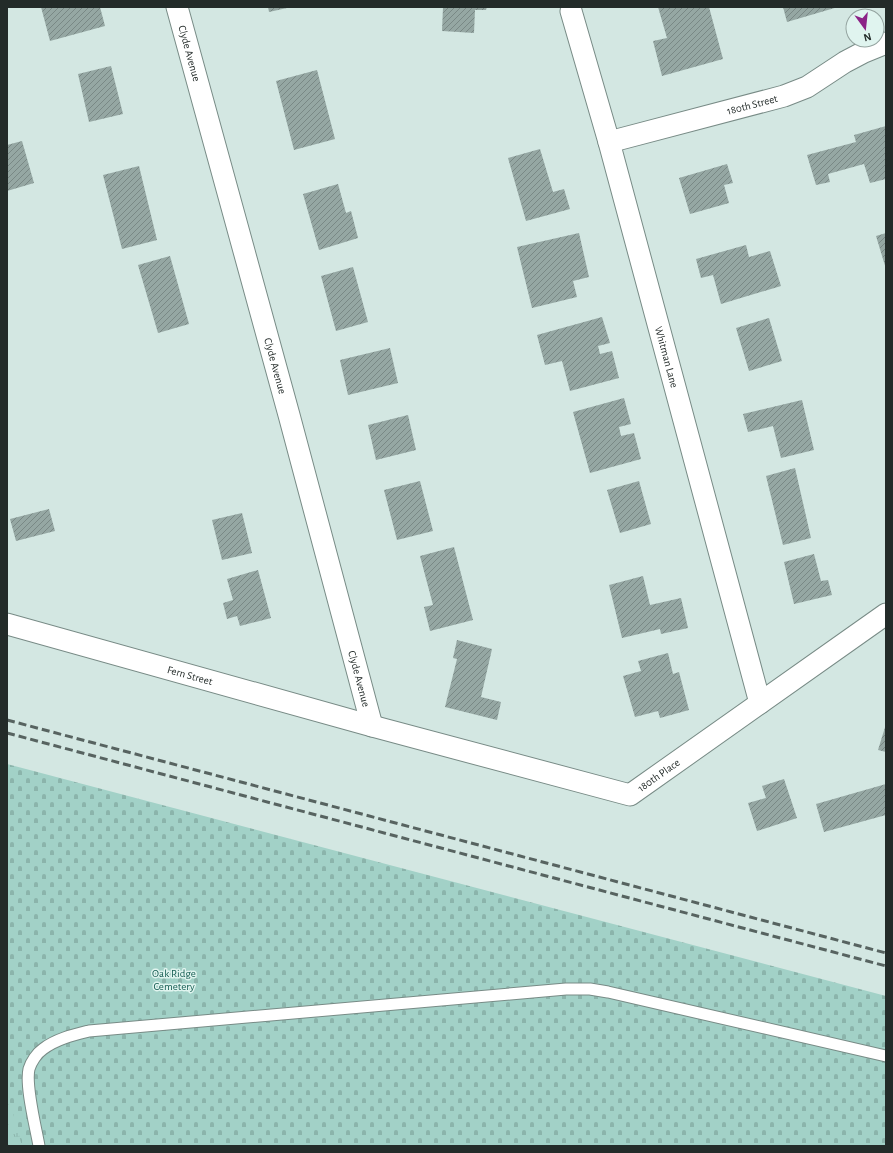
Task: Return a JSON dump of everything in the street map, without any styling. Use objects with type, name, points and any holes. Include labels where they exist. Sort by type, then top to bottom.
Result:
[{"type":"street","name":"Clyde Avenue","points":[[177,7],[289,415],[372,726]]},
{"type":"street","name":"Whitman Lane","points":[[571,11],[609,142],[760,703]]},
{"type":"street","name":"180th Street","points":[[609,142],[784,96],[807,87],[844,62],[886,43]]},
{"type":"street","name":"180th Place","points":[[372,726],[630,795],[886,614]]},
{"type":"street","name":"Fern Street","points":[[7,624],[372,726]]},
{"type":"lane","points":[[39,1146],[30,1097],[29,1069],[41,1049],[51,1043],[69,1036],[89,1031],[566,989],[590,989],[886,1056]]},
{"type":"green space","name":"Oak Ridge Cemetery","points":[[7,764],[886,996],[886,1146],[22,1146],[7,1091]]},
{"type":"green space","points":[[7,1073],[27,1146],[7,1146]]},
{"type":"building","points":[[41,7],[100,7],[105,26],[50,41]]},
{"type":"building","points":[[268,7],[287,7],[287,8],[269,12]]},
{"type":"building","points":[[443,7],[487,7],[486,10],[475,10],[474,33],[442,31]]},
{"type":"building","points":[[658,7],[709,7],[723,59],[662,76],[653,41],[667,38]]},
{"type":"building","points":[[783,7],[838,7],[787,22]]},
{"type":"building","points":[[111,66],[123,114],[89,122],[78,74]]},
{"type":"building","points":[[317,70],[335,139],[294,150],[276,81]]},
{"type":"building","points":[[886,126],[886,179],[870,183],[864,164],[828,174],[830,182],[816,185],[807,155],[856,142],[854,135]]},
{"type":"building","points":[[22,141],[34,183],[7,191],[7,145]]},
{"type":"building","points":[[540,149],[553,192],[564,189],[570,209],[526,221],[508,158]]},
{"type":"building","points":[[727,164],[733,183],[724,185],[729,203],[690,214],[679,178]]},
{"type":"building","points":[[139,166],[157,240],[122,249],[103,175]]},
{"type":"building","points":[[338,184],[346,213],[351,211],[358,238],[319,250],[303,194]]},
{"type":"building","points":[[579,233],[589,277],[573,281],[577,297],[532,308],[517,247]]},
{"type":"building","points":[[886,233],[886,269],[876,236]]},
{"type":"building","points":[[746,245],[749,257],[770,251],[781,286],[721,304],[713,275],[701,278],[696,259]]},
{"type":"building","points":[[170,256],[189,324],[158,333],[138,265]]},
{"type":"building","points":[[353,267],[368,322],[336,331],[321,276]]},
{"type":"building","points":[[602,317],[610,343],[598,346],[600,354],[612,351],[619,378],[570,391],[562,361],[545,365],[537,335]]},
{"type":"building","points":[[769,318],[782,361],[749,371],[736,328]]},
{"type":"building","points":[[390,348],[398,383],[348,395],[340,360]]},
{"type":"building","points":[[624,398],[631,424],[619,427],[621,436],[634,433],[641,459],[590,473],[573,412]]},
{"type":"building","points":[[802,400],[814,450],[781,458],[773,426],[748,432],[743,414]]},
{"type":"building","points":[[408,415],[416,450],[376,460],[368,425]]},
{"type":"building","points":[[795,468],[811,538],[783,545],[766,476]]},
{"type":"building","points":[[420,481],[433,531],[397,540],[384,490]]},
{"type":"building","points":[[639,481],[651,524],[620,533],[607,490]]},
{"type":"building","points":[[49,509],[55,531],[16,541],[10,519]]},
{"type":"building","points":[[242,513],[252,553],[222,560],[212,520]]},
{"type":"building","points":[[454,547],[473,620],[430,631],[424,607],[433,605],[420,556]]},
{"type":"building","points":[[814,554],[821,581],[828,580],[832,595],[794,604],[784,562]]},
{"type":"building","points":[[258,570],[271,618],[240,626],[237,616],[227,619],[223,603],[233,600],[227,579]]},
{"type":"building","points":[[643,576],[650,605],[681,598],[688,628],[661,634],[660,629],[622,638],[609,585]]},
{"type":"building","points":[[457,640],[492,649],[481,697],[501,702],[497,720],[445,707],[457,659],[453,658]]},
{"type":"building","points":[[668,653],[673,674],[679,672],[689,710],[660,718],[658,711],[635,717],[623,676],[641,671],[638,661]]},
{"type":"building","points":[[886,724],[886,752],[878,750]]},
{"type":"building","points":[[784,779],[797,818],[757,831],[748,803],[766,798],[762,786]]},
{"type":"building","points":[[886,784],[886,815],[824,832],[816,804]]},
{"type":"railway","points":[[7,720],[886,953]]},
{"type":"railway","points":[[7,733],[886,966]]}]
